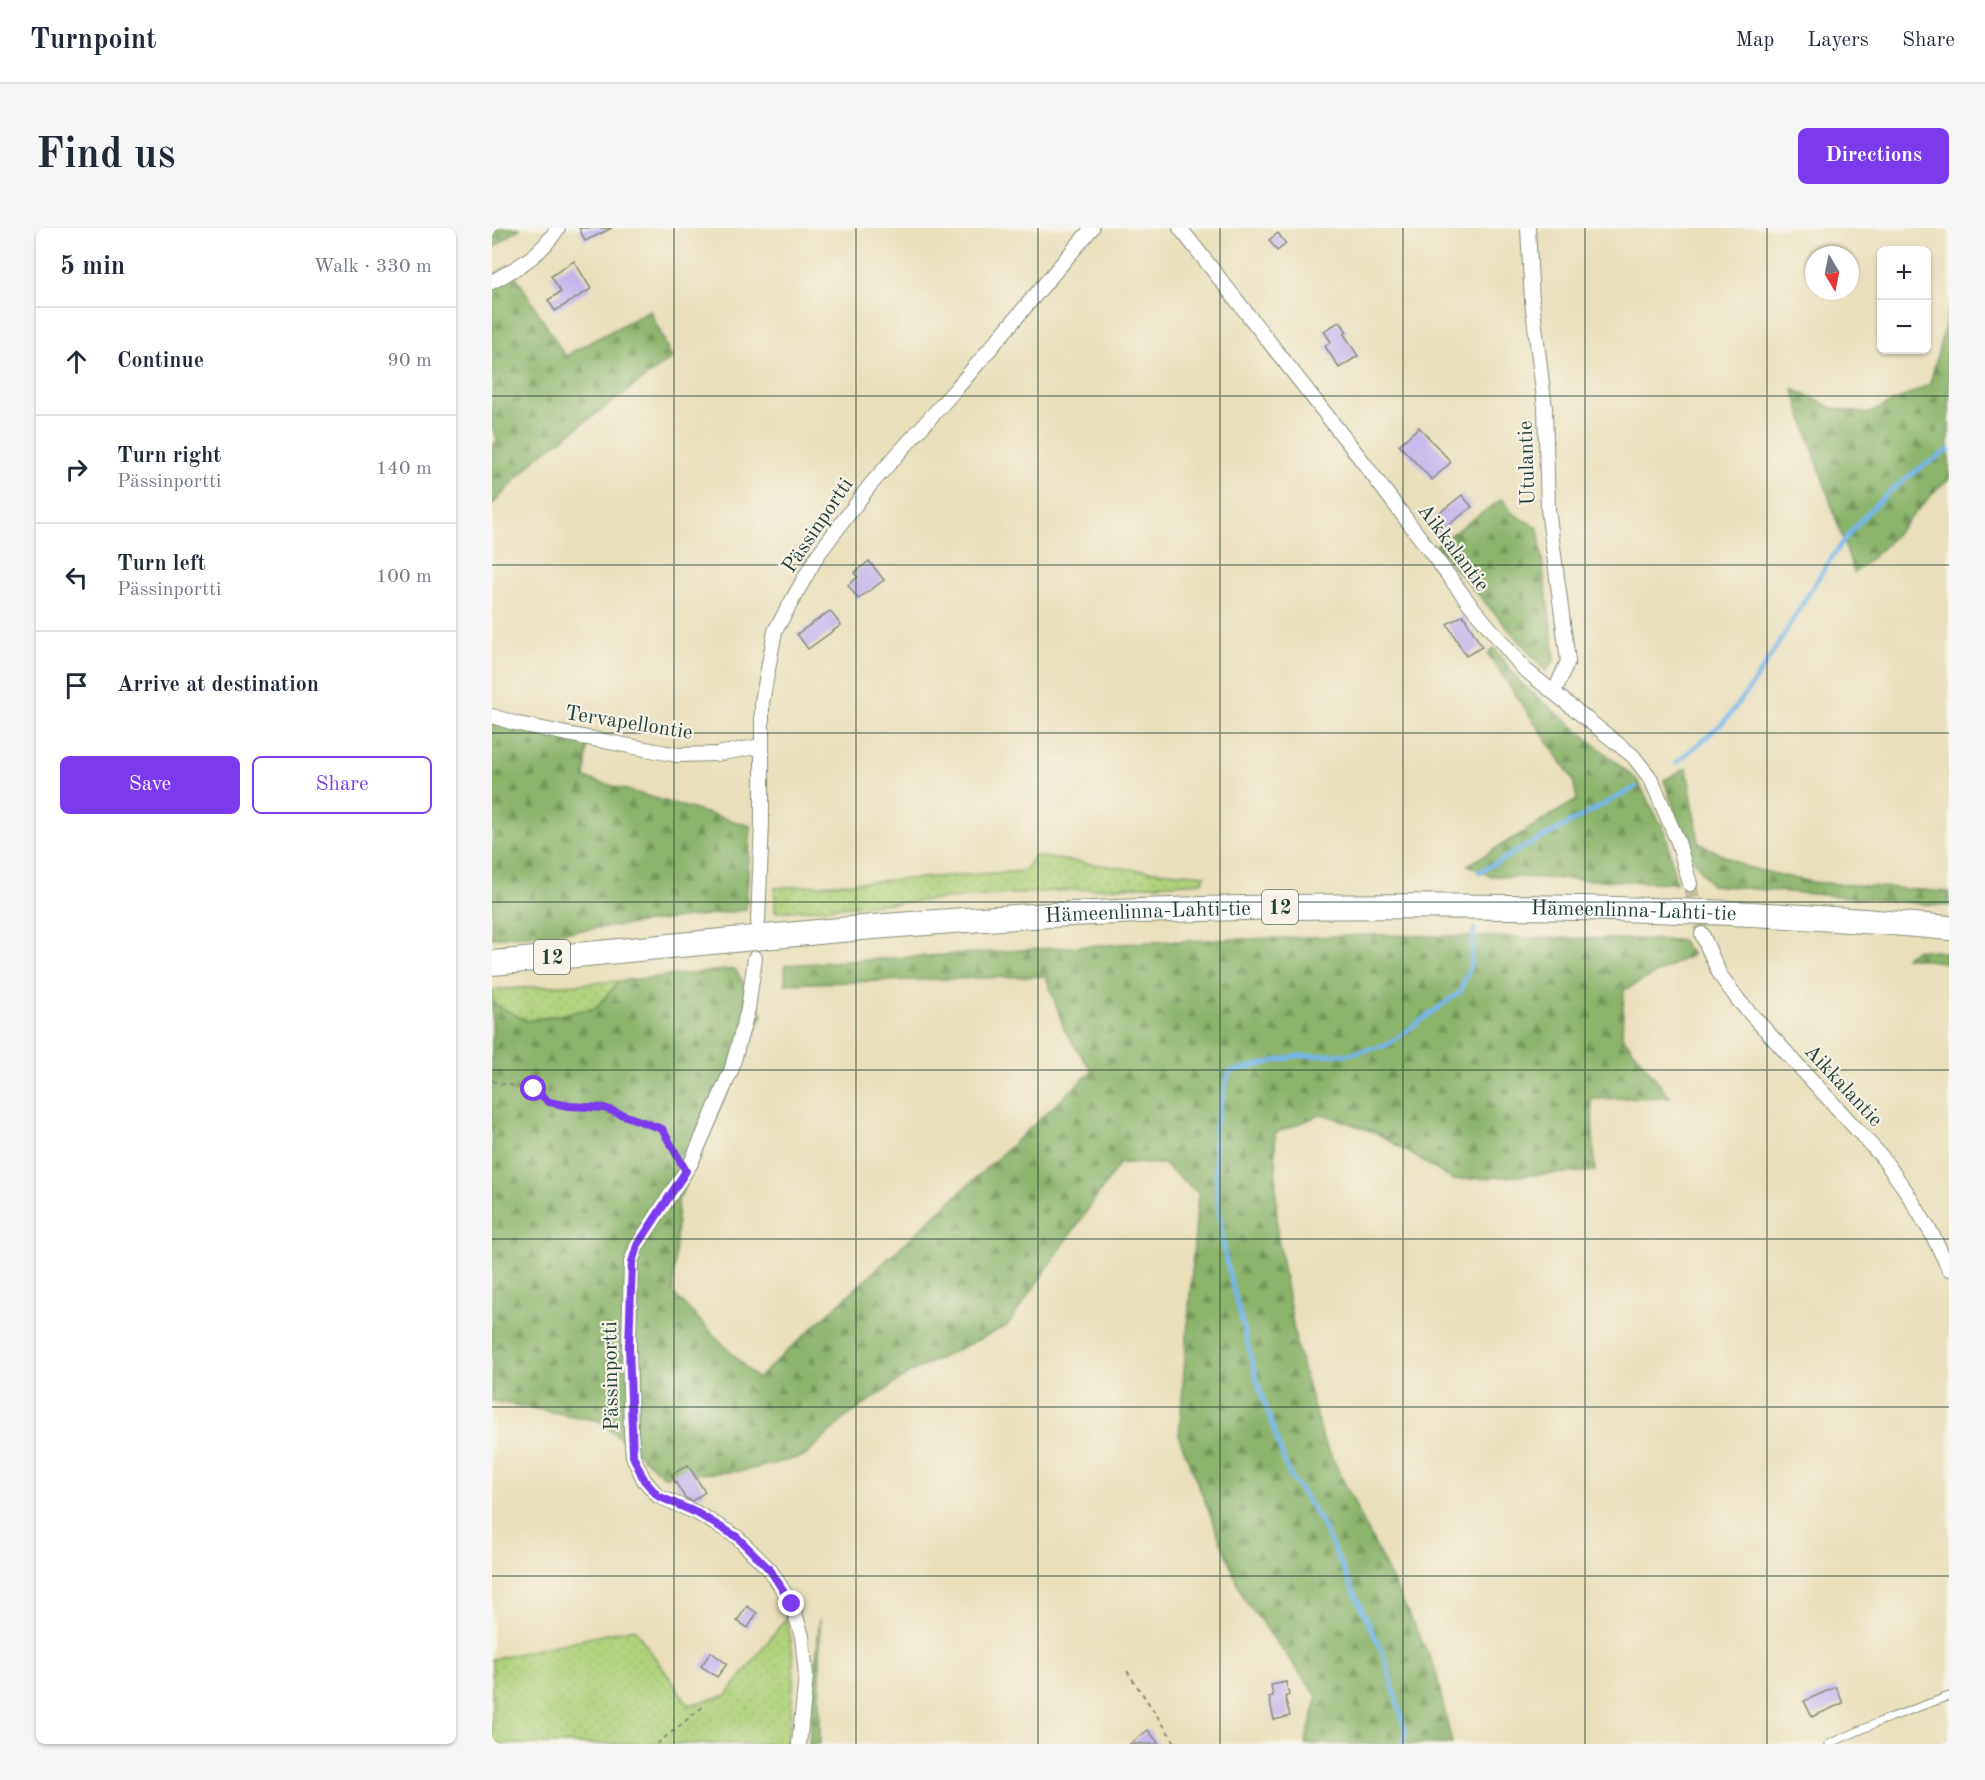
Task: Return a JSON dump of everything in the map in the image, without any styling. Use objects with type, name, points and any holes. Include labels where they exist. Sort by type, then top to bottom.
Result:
[{"type":"highway","name":"Hämeenlinna-Lahti-tie","points":[[492,963],[888,926],[1164,910],[1324,906],[1649,909],[1744,913],[1949,928]]},
{"type":"street","points":[[492,282],[529,261],[551,239],[558,228]]},
{"type":"street","name":"Pässinportti","points":[[758,922],[762,821],[762,702],[775,631],[817,556],[871,484],[956,389],[1092,228]]},
{"type":"street","name":"Aikkalantie","points":[[1180,228],[1357,454],[1469,603],[1523,668],[1633,756],[1651,779],[1678,842],[1690,884]]},
{"type":"street","name":"Utulantie","points":[[1528,228],[1532,301],[1545,408],[1548,509],[1569,661],[1554,693]]},
{"type":"street","name":"Tervapellontie","points":[[492,716],[556,732],[677,754],[717,754],[761,746]]},
{"type":"street","name":"Aikkalantie","points":[[1702,934],[1720,975],[1739,1001],[1882,1157],[1933,1236],[1949,1269]]},
{"type":"street","name":"Pässinportti","points":[[755,958],[748,1009],[730,1071],[707,1128],[686,1171],[637,1246],[632,1262],[629,1346],[633,1456],[644,1480],[658,1496],[697,1513],[737,1537],[770,1570],[792,1604],[802,1636],[806,1676],[799,1744]]},
{"type":"lane","points":[[1829,1744],[1881,1721],[1949,1696]]},
{"type":"path","points":[[492,1080],[497,1083],[534,1089],[549,1102],[569,1106],[604,1108],[662,1129],[686,1171]]},
{"type":"path","points":[[1127,1671],[1176,1744]]},
{"type":"path","points":[[657,1744],[704,1706]]},
{"type":"green space","points":[[492,228],[520,228],[492,249]]},
{"type":"green space","points":[[509,265],[565,356],[650,310],[672,358],[536,458],[492,505],[492,445],[498,441],[492,428],[492,276]]},
{"type":"green space","points":[[1949,309],[1949,479],[1879,552],[1854,573],[1793,389],[1832,408],[1868,414],[1930,384]]},
{"type":"green space","points":[[1502,499],[1512,513],[1538,528],[1555,659],[1546,671],[1435,546]]},
{"type":"green space","points":[[1494,648],[1520,682],[1637,780],[1666,834],[1676,883],[1491,876],[1468,865],[1577,800],[1573,779],[1488,654]]},
{"type":"green space","points":[[492,722],[587,747],[585,778],[751,826],[746,910],[583,930],[492,938]]},
{"type":"green space","points":[[1687,768],[1699,843],[1746,867],[1811,882],[1949,892],[1949,906],[1711,885],[1690,854],[1664,780]]},
{"type":"green space","points":[[1034,856],[1138,870],[1206,875],[1202,882],[775,912],[775,888],[1024,871]]},
{"type":"green space","points":[[1372,935],[1681,940],[1692,955],[1624,990],[1622,1036],[1670,1097],[1591,1099],[1595,1171],[1453,1180],[1377,1133],[1323,1114],[1275,1133],[1277,1233],[1297,1348],[1323,1439],[1435,1668],[1452,1744],[1305,1744],[1318,1697],[1244,1599],[1179,1437],[1198,1193],[1163,1164],[1120,1163],[1007,1326],[911,1372],[844,1419],[805,1456],[743,1471],[664,1476],[600,1421],[492,1401],[492,1003],[527,1021],[596,1008],[619,981],[735,969],[763,1014],[678,1201],[673,1293],[757,1379],[1092,1071],[1065,1031],[1046,976],[785,984],[785,965],[1150,942]]},
{"type":"green space","points":[[1917,949],[1949,953],[1949,963],[1905,957]]},
{"type":"green space","points":[[619,981],[596,1008],[527,1021],[492,1003],[492,990]]},
{"type":"green space","points":[[820,1617],[820,1744],[809,1744]]},
{"type":"green space","points":[[786,1618],[793,1666],[787,1744],[492,1744],[492,1659],[634,1628],[689,1705],[727,1695]]},
{"type":"building","points":[[579,228],[612,228],[585,241]]},
{"type":"building","points":[[1278,233],[1286,244],[1277,251],[1269,240]]},
{"type":"building","points":[[574,261],[591,289],[555,311],[548,300],[561,292],[551,276]]},
{"type":"building","points":[[1340,321],[1347,332],[1344,334],[1358,356],[1339,368],[1325,346],[1331,342],[1324,331]]},
{"type":"building","points":[[1419,427],[1451,462],[1432,480],[1399,445]]},
{"type":"building","points":[[1462,495],[1472,507],[1438,533],[1429,521]]},
{"type":"building","points":[[869,561],[884,580],[858,599],[848,585],[858,577],[854,573]]},
{"type":"building","points":[[830,611],[841,625],[808,649],[797,634]]},
{"type":"building","points":[[1463,615],[1482,647],[1466,656],[1447,624]]},
{"type":"building","points":[[688,1465],[705,1492],[692,1501],[685,1498],[671,1475]]},
{"type":"building","points":[[747,1606],[757,1613],[748,1628],[737,1621]]},
{"type":"building","points":[[711,1652],[727,1664],[717,1677],[701,1666]]},
{"type":"building","points":[[1286,1682],[1289,1695],[1285,1697],[1290,1716],[1274,1720],[1269,1697],[1273,1696],[1271,1685]]},
{"type":"building","points":[[1836,1687],[1843,1703],[1812,1717],[1804,1701]]},
{"type":"building","points":[[1148,1730],[1159,1744],[1130,1744]]},
{"type":"waterway","points":[[1676,763],[1721,724],[1743,698],[1825,567],[1851,531],[1876,504],[1904,480],[1949,450]]},
{"type":"waterway","points":[[1479,872],[1636,787]]},
{"type":"waterway","points":[[1403,1744],[1406,1733],[1384,1656],[1321,1522],[1288,1472],[1258,1384],[1225,1257],[1217,1195],[1214,1130],[1229,1072],[1297,1056],[1349,1054],[1387,1045],[1460,992],[1470,966],[1474,929]]},
{"type":"tunnel","points":[[1690,884],[1702,934]]},
{"type":"route","points":[[534,1089],[549,1102],[569,1106],[604,1108],[662,1129],[686,1171],[637,1246],[632,1262],[629,1346],[633,1456],[644,1480],[658,1496],[697,1513],[737,1537],[770,1570],[792,1604]]}]
